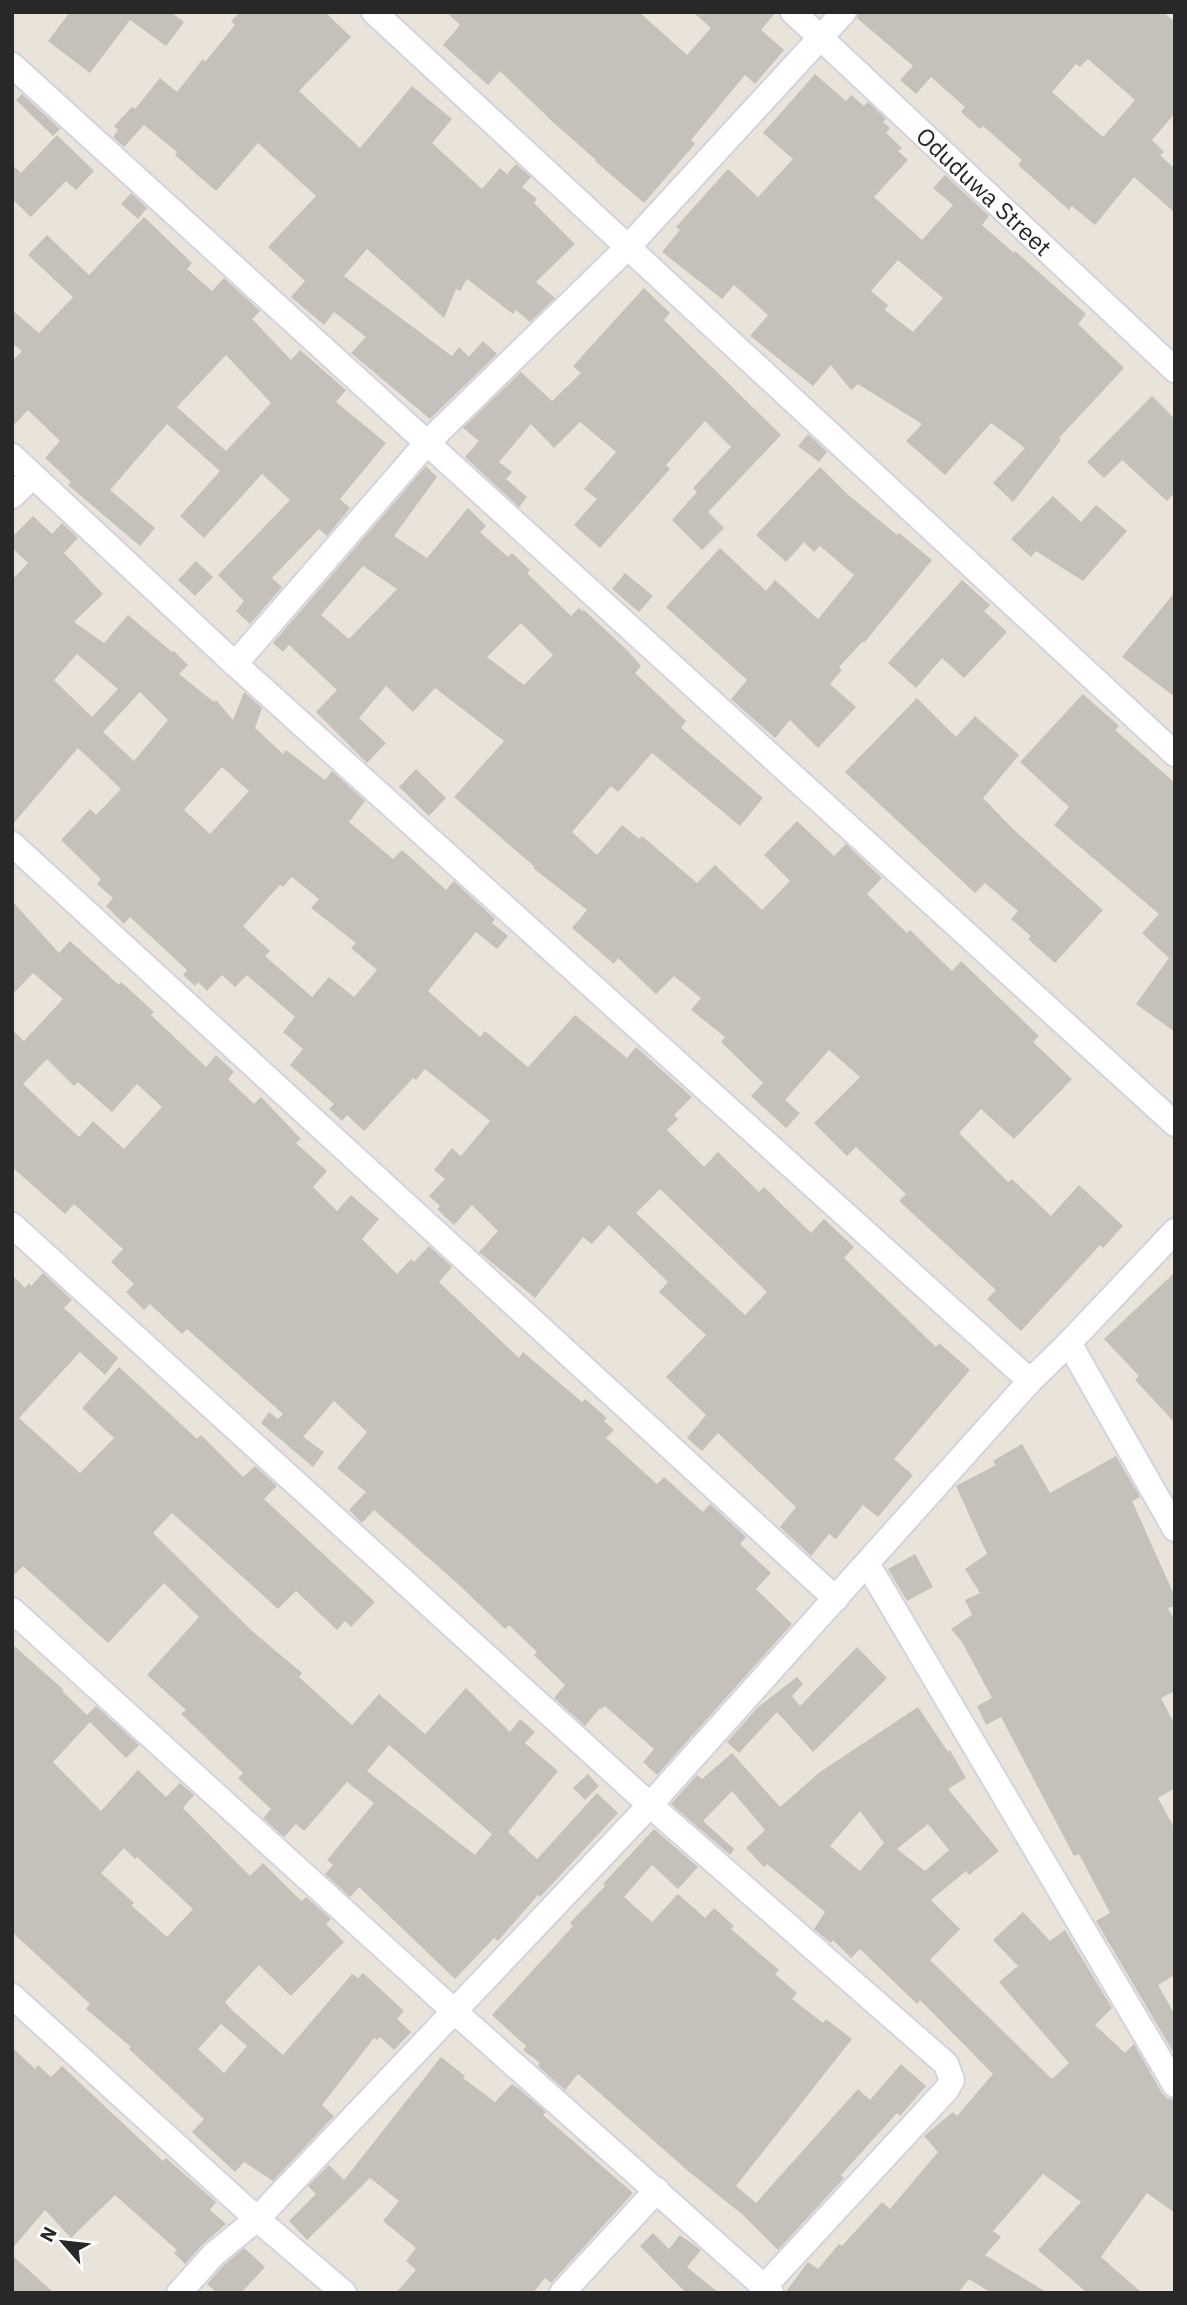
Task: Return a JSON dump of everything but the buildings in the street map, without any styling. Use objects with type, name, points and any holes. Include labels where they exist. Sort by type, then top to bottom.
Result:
[{"type":"street","points":[[374,12],[1175,754]]},
{"type":"street","name":"Oduduwa Street","points":[[793,12],[1175,370]]},
{"type":"street","points":[[234,664],[426,444],[628,247],[844,12]]},
{"type":"street","points":[[12,65],[1175,1124]]},
{"type":"street","points":[[12,456],[234,664],[1030,1381]]},
{"type":"street","points":[[12,496],[33,476]]},
{"type":"street","points":[[12,844],[836,1599]]},
{"type":"street","points":[[12,1225],[650,1805],[946,2064],[952,2080],[947,2089],[768,2290],[454,2011],[12,1610]]},
{"type":"street","points":[[179,2293],[214,2254],[257,2219],[650,1805],[868,1565],[1030,1381],[1175,1231]]},
{"type":"street","points":[[1069,1343],[1175,1529]]},
{"type":"street","points":[[868,1565],[1175,2085]]},
{"type":"street","points":[[12,1996],[257,2219],[344,2293]]},
{"type":"street","points":[[562,2293],[657,2190]]}]
